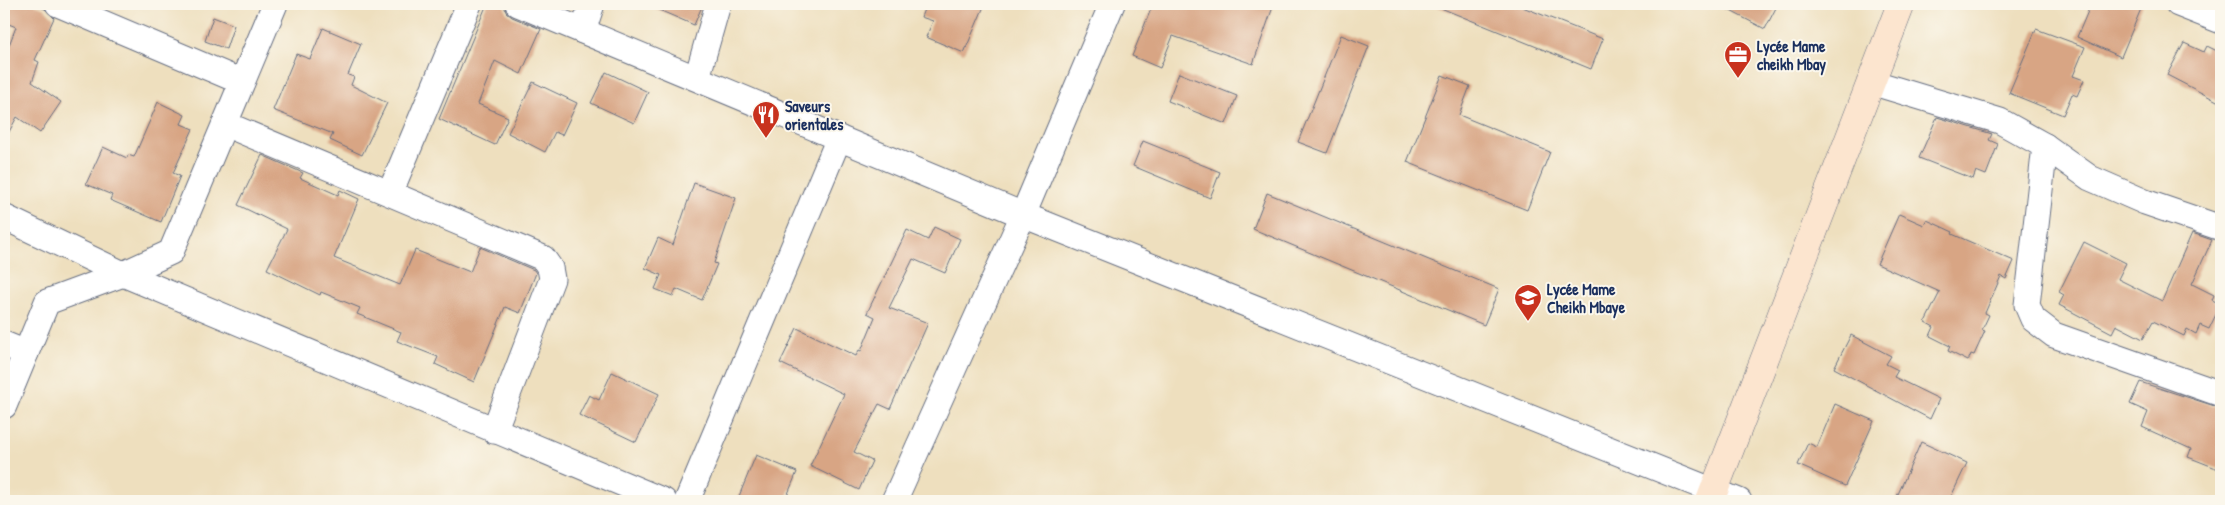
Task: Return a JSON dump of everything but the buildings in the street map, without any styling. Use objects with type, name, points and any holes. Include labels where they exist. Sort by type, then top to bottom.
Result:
[{"type":"main road","points":[[1712,496],[1901,4]]},
{"type":"street","points":[[58,4],[242,82]]},
{"type":"street","points":[[4,406],[15,349],[47,302],[123,274],[171,252],[275,4]]},
{"type":"street","points":[[390,193],[469,4]]},
{"type":"street","points":[[518,4],[1023,215],[1712,496],[1739,501]]},
{"type":"street","points":[[583,31],[592,4]]},
{"type":"street","points":[[697,78],[718,4]]},
{"type":"street","points":[[894,501],[1023,215],[1112,4]]},
{"type":"street","points":[[2178,4],[2221,21]]},
{"type":"street","points":[[1871,82],[2000,122],[2045,146],[2090,178],[2145,202],[2221,228]]},
{"type":"street","points":[[225,124],[543,258],[550,268],[552,279],[494,431]]},
{"type":"street","points":[[687,501],[839,138]]},
{"type":"street","points":[[2045,146],[2027,305],[2032,319],[2054,335],[2221,394]]},
{"type":"street","points":[[4,217],[123,274],[664,501]]},
{"type":"place","name":"Lycée Mame cheikh Mbay","points":[[1738,79]]},
{"type":"place","name":"Saveurs orientales","points":[[766,139]]},
{"type":"place","name":"Lycée Mame Cheikh Mbaye","points":[[1528,322]]}]
